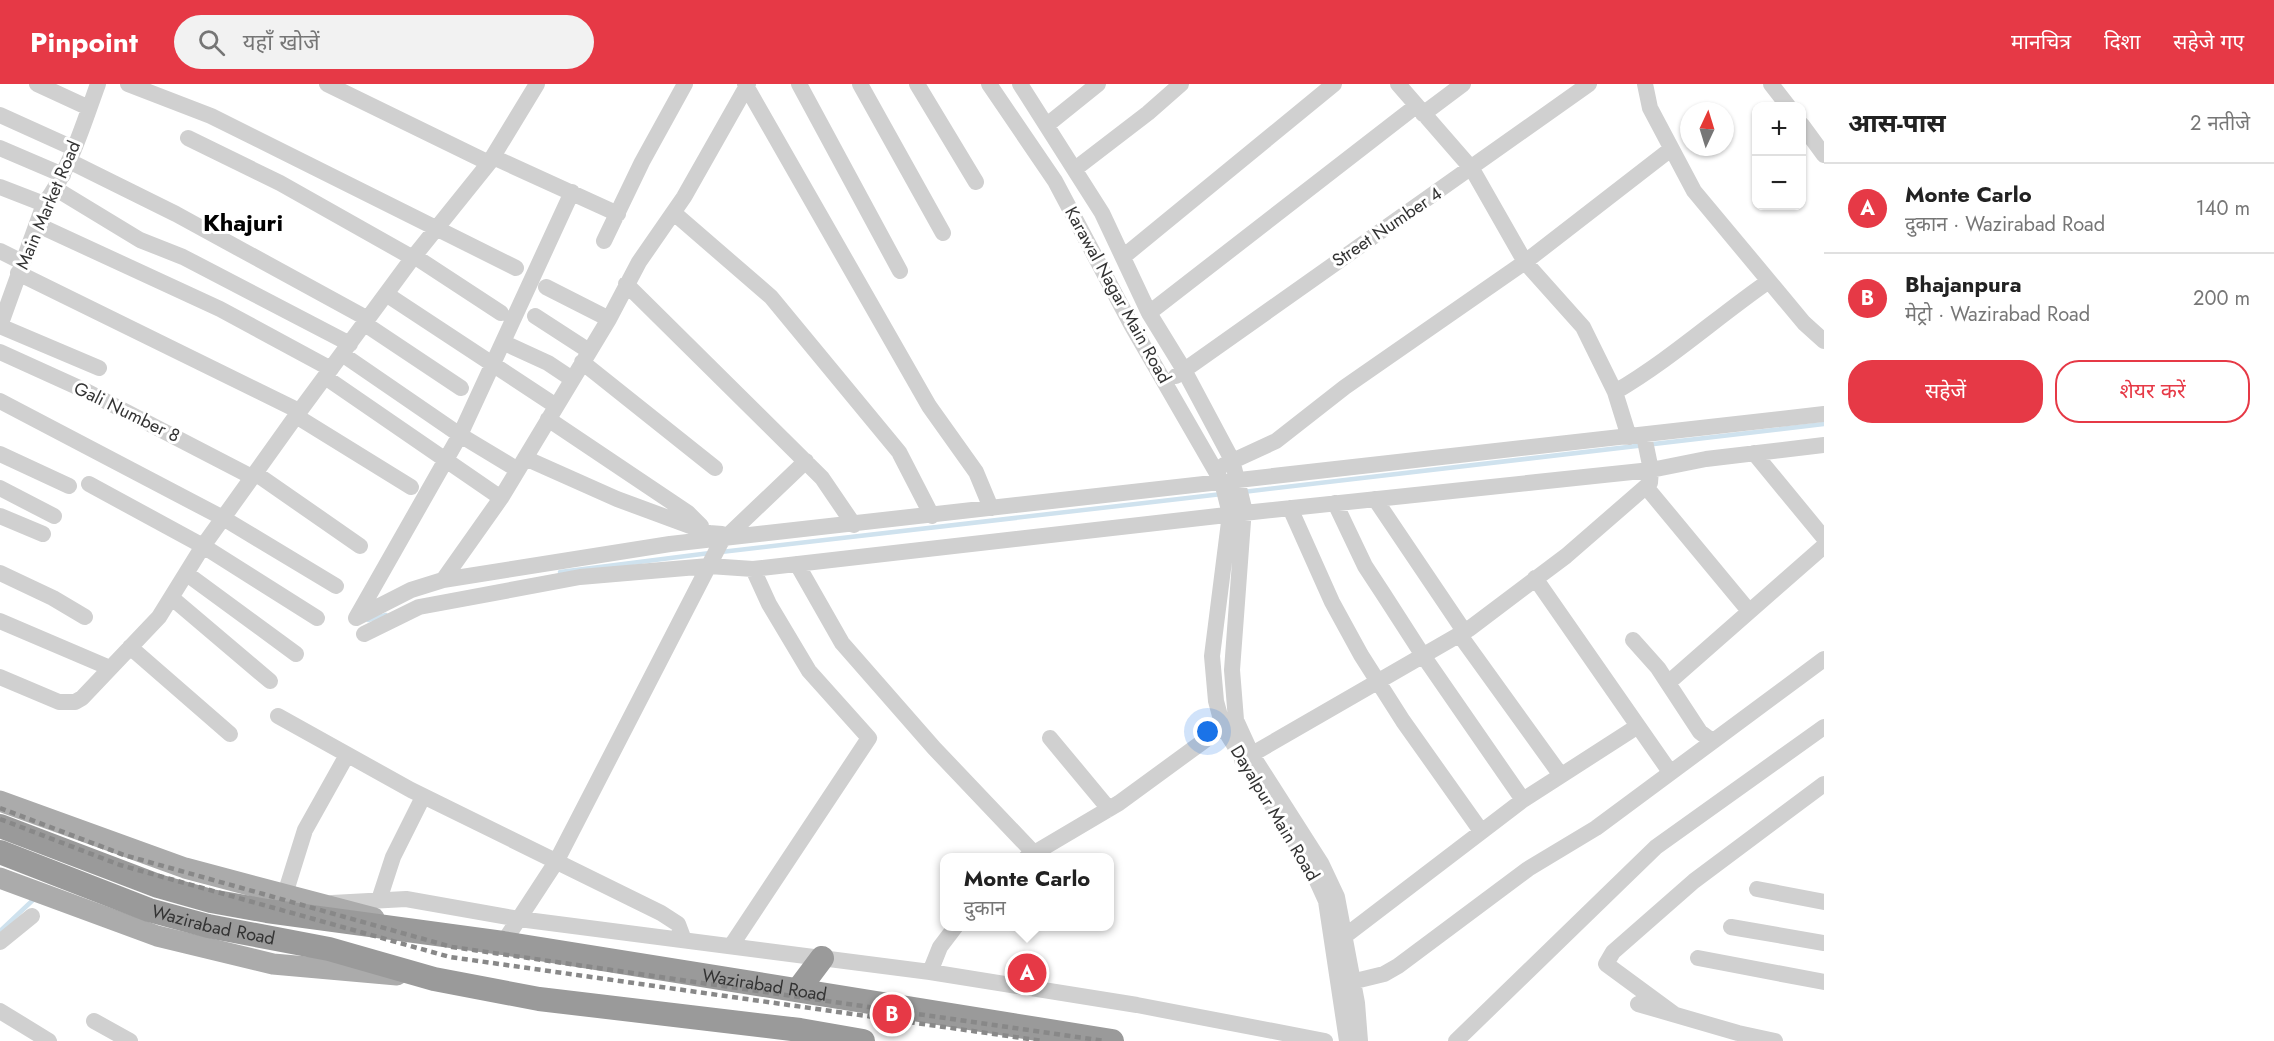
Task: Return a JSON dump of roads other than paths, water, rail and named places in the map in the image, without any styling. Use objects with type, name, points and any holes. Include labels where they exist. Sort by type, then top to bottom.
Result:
[{"type":"highway","name":"Wazirabad Road","points":[[0,826],[158,886],[211,901],[267,912],[503,943],[1113,1041]]},
{"type":"highway","name":"Wazirabad Road","points":[[0,852],[149,910],[263,938],[328,949],[434,979],[539,999],[797,1036],[863,1041]]},
{"type":"highway","points":[[798,990],[822,958]]},
{"type":"main road","name":"Wazirabad Road","points":[[0,801],[185,868],[324,903],[418,931]]},
{"type":"main road","name":"Wazirabad Road","points":[[0,878],[157,936],[273,964],[434,979]]},
{"type":"street","points":[[38,84],[89,108]]},
{"type":"street","name":"Main Market Road","points":[[1,321],[44,204],[65,168],[98,84]]},
{"type":"street","points":[[128,84],[211,116],[516,268]]},
{"type":"street","points":[[327,84],[491,160],[618,213]]},
{"type":"street","points":[[604,241],[642,162],[685,84]]},
{"type":"street","points":[[443,580],[501,498],[609,319],[626,285],[674,213],[747,84]]},
{"type":"street","points":[[747,84],[812,204],[929,406],[976,472],[991,508]]},
{"type":"street","points":[[799,84],[900,271]]},
{"type":"street","points":[[860,84],[943,233]]},
{"type":"street","points":[[917,84],[976,182]]},
{"type":"street","points":[[993,89],[1010,84]]},
{"type":"street","name":"Karawal Nagar Main Road","points":[[1020,84],[1102,213],[1149,313],[1184,370],[1232,460],[1228,482]]},
{"type":"street","points":[[1047,125],[1098,84]]},
{"type":"street","points":[[1074,169],[1148,113],[1181,84]]},
{"type":"street","points":[[1123,256],[1334,84]]},
{"type":"street","points":[[1247,758],[1422,654],[1462,633],[1582,543],[1650,483],[1650,465],[1639,438],[1575,316],[1525,262],[1472,169],[1398,84]]},
{"type":"street","points":[[1149,313],[1419,110],[1463,84]]},
{"type":"street","name":"Street Number 4","points":[[1167,384],[1589,84]]},
{"type":"street","points":[[1771,84],[1785,102]]},
{"type":"street","points":[[0,677],[67,704],[82,698],[159,617],[203,546],[298,414],[436,228],[491,160],[530,86]]},
{"type":"street","points":[[1649,87],[1650,108],[1694,191],[1804,323],[1824,341]]},
{"type":"street","name":"Karawal Nagar Main Road","points":[[993,89],[1055,181],[1132,326],[1228,482],[1237,511]]},
{"type":"street","points":[[0,115],[65,168],[140,240],[183,257],[346,349],[460,435],[521,464],[706,530]]},
{"type":"street","points":[[1806,130],[1824,155]]},
{"type":"street","points":[[188,138],[280,183],[414,257],[501,313]]},
{"type":"street","points":[[0,148],[65,168],[176,214],[366,321],[461,388]]},
{"type":"street","points":[[1232,460],[1276,441],[1345,387],[1525,262],[1671,149]]},
{"type":"street","points":[[0,187],[44,204]]},
{"type":"street","points":[[572,192],[495,364],[460,435],[356,618],[411,590],[443,580],[670,543],[719,547]]},
{"type":"street","points":[[674,213],[771,297],[899,452],[933,516]]},
{"type":"street","points":[[38,225],[220,309],[328,373],[501,498]]},
{"type":"street","points":[[0,251],[20,267],[298,414],[411,487]]},
{"type":"street","points":[[1615,392],[1656,367],[1726,311],[1769,281]]},
{"type":"street","points":[[626,285],[806,461],[822,478],[854,525]]},
{"type":"street","points":[[546,287],[609,319]]},
{"type":"street","points":[[386,294],[495,364],[552,413],[688,513],[709,533],[719,547],[753,569],[769,604],[808,671],[869,738],[731,946]]},
{"type":"street","points":[[535,316],[715,468]]},
{"type":"street","points":[[1,321],[99,368]]},
{"type":"street","points":[[512,346],[548,363],[572,379]]},
{"type":"street","name":"Gali Number 8","points":[[0,352],[86,391],[254,475],[360,546]]},
{"type":"street","points":[[0,400],[223,518],[336,586]]},
{"type":"street","points":[[364,634],[419,607],[580,577],[719,547],[854,525],[991,508],[1639,438],[1824,414]]},
{"type":"street","points":[[753,569],[1237,511],[1376,499],[1824,445]]},
{"type":"street","points":[[1754,453],[1824,538]]},
{"type":"street","points":[[0,454],[69,486]]},
{"type":"street","points":[[503,943],[556,862],[719,547],[806,461]]},
{"type":"street","points":[[89,484],[203,546],[318,618]]},
{"type":"street","points":[[0,488],[54,516]]},
{"type":"street","points":[[1647,488],[1749,611]]},
{"type":"street","points":[[1376,499],[1462,633],[1560,774]]},
{"type":"street","points":[[1335,503],[1365,566],[1422,654],[1523,800]]},
{"type":"street","points":[[1290,508],[1332,602],[1378,682],[1481,831]]},
{"type":"street","name":"Dayalpur Main Road","points":[[1237,511],[1212,656],[1216,701],[1223,727],[1321,863],[1337,897],[1346,936],[1347,1041]]},
{"type":"street","name":"Dayalpur Main Road","points":[[1237,511],[1232,670],[1236,720],[1247,758],[1311,868],[1326,901],[1360,1041]]},
{"type":"street","points":[[0,516],[44,534]]},
{"type":"street","points":[[1668,683],[1824,546]]},
{"type":"street","points":[[797,564],[842,643],[1028,853]]},
{"type":"street","points":[[0,573],[54,598],[85,617]]},
{"type":"street","points":[[187,574],[296,654]]},
{"type":"street","points":[[1535,578],[1670,771]]},
{"type":"street","points":[[172,598],[270,681]]},
{"type":"street","points":[[0,621],[110,668]]},
{"type":"street","points":[[1633,640],[1668,683],[1700,732],[1712,741]]},
{"type":"street","points":[[130,647],[230,734]]},
{"type":"street","points":[[1346,983],[1384,974],[1398,966],[1528,869],[1596,828],[1824,659]]},
{"type":"street","points":[[278,716],[423,796],[662,913],[678,924],[684,940]]},
{"type":"street","points":[[1346,936],[1523,800],[1560,774],[1638,726]]},
{"type":"street","points":[[1031,853],[1109,809],[1223,727]]},
{"type":"street","points":[[1456,1041],[1656,847],[1824,727]]},
{"type":"street","points":[[1050,738],[1109,809]]},
{"type":"street","points":[[285,894],[305,830],[347,755]]},
{"type":"street","points":[[1674,1014],[1606,964],[1613,952],[1694,881],[1824,784]]},
{"type":"street","points":[[379,900],[393,857],[423,796]]},
{"type":"street","points":[[1757,889],[1824,902]]},
{"type":"street","points":[[324,903],[406,899],[519,920],[930,972],[1137,1005],[1325,1041]]},
{"type":"street","points":[[0,942],[32,916]]},
{"type":"street","points":[[1731,927],[1824,943]]},
{"type":"street","points":[[930,972],[940,947],[953,931]]},
{"type":"street","points":[[1698,958],[1824,982]]},
{"type":"street","points":[[1638,1004],[1775,1041]]},
{"type":"street","points":[[0,1011],[49,1041]]},
{"type":"street","points":[[94,1022],[130,1041]]},
{"type":"waterway","points":[[1243,492],[1824,424]]},
{"type":"waterway","points":[[721,552],[1222,494]]},
{"type":"waterway","points":[[560,572],[710,553]]},
{"type":"waterway","points":[[368,620],[386,615]]},
{"type":"waterway","points":[[0,931],[33,900]]},
{"type":"railway","points":[[0,808],[124,855],[452,947],[1105,1041]]},
{"type":"railway","points":[[0,819],[120,865],[450,957],[1043,1041]]},
{"type":"place","name":"Monte Carlo","points":[[1027,973]]},
{"type":"place","name":"Bhajanpura","points":[[892,1014]]},
{"type":"district","name":"Khajuri","points":[[243,222]]}]
